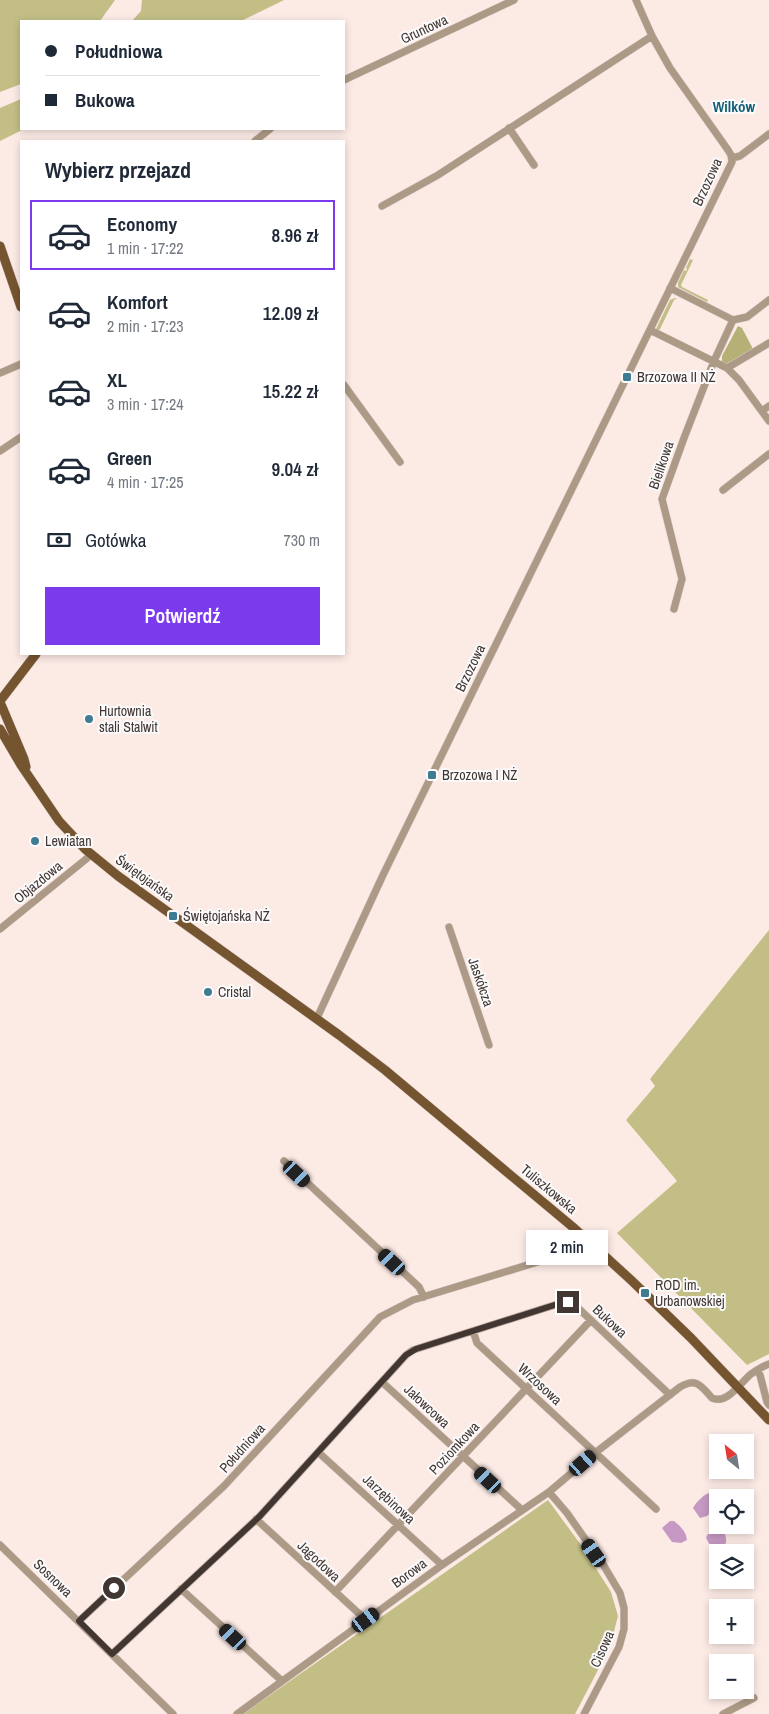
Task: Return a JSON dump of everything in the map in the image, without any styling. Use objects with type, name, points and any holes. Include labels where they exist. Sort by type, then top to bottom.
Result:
[{"type":"main road","points":[[0,246],[20,304]]},
{"type":"main road","points":[[0,701],[35,655]]},
{"type":"main road","name":"Świętojańska","points":[[0,701],[24,759],[27,772]]},
{"type":"main road","name":"Świętojańska","points":[[0,729],[47,806],[91,855],[317,1018]]},
{"type":"main road","name":"Tuliszkowska","points":[[317,1018],[385,1070],[592,1244],[669,1316],[769,1420]]},
{"type":"street","name":"Gruntowa","points":[[345,80],[514,0]]},
{"type":"street","name":"Brzozowa","points":[[317,1018],[383,875],[730,165],[732,158],[728,150],[670,68],[652,36],[636,0]]},
{"type":"street","points":[[382,206],[438,175],[652,36]]},
{"type":"street","points":[[509,128],[534,165]]},
{"type":"street","points":[[256,140],[269,130]]},
{"type":"street","points":[[732,158],[740,156],[769,134]]},
{"type":"street","points":[[670,288],[734,320],[747,317],[769,300]]},
{"type":"street","name":"Bielikowa","points":[[674,609],[682,579],[662,499],[714,361],[734,320]]},
{"type":"street","points":[[650,330],[727,368],[739,380],[769,421]]},
{"type":"street","points":[[727,368],[769,342]]},
{"type":"street","points":[[0,373],[20,364]]},
{"type":"street","points":[[345,385],[400,462]]},
{"type":"street","points":[[762,411],[769,406]]},
{"type":"street","points":[[0,451],[20,438]]},
{"type":"street","points":[[722,490],[769,454]]},
{"type":"street","name":"Objazdowa","points":[[0,928],[91,855]]},
{"type":"street","name":"Jaskółcza","points":[[449,927],[489,1045]]},
{"type":"street","points":[[284,1161],[419,1287],[424,1297]]},
{"type":"street","name":"Południowa","points":[[79,1621],[224,1486],[377,1319],[413,1300],[544,1260]]},
{"type":"street","name":"Bukowa","points":[[112,1654],[256,1520],[406,1355],[413,1350],[564,1302],[572,1304],[591,1320],[670,1395]]},
{"type":"street","name":"Poziomkowa","points":[[335,1592],[591,1320]]},
{"type":"street","name":"Wrzosowa","points":[[473,1331],[478,1343],[595,1452]]},
{"type":"street","points":[[738,1387],[757,1370],[769,1364]]},
{"type":"street","points":[[757,1370],[760,1375],[766,1402],[769,1405]]},
{"type":"street","name":"Jałowcowa","points":[[382,1382],[522,1510]]},
{"type":"street","name":"Borowa","points":[[237,1714],[442,1565],[549,1492],[595,1452],[687,1383],[696,1383],[712,1398],[721,1400],[738,1387]]},
{"type":"street","name":"Jarzębinowa","points":[[318,1452],[442,1565]]},
{"type":"street","points":[[595,1452],[656,1509]]},
{"type":"street","name":"Cisowa","points":[[549,1492],[567,1513],[604,1566],[620,1592],[624,1608],[624,1628],[619,1647],[584,1714]]},
{"type":"street","name":"Jagodowa","points":[[256,1520],[366,1620]]},
{"type":"street","name":"Sosnowa","points":[[0,1545],[173,1714]]},
{"type":"street","points":[[181,1589],[282,1681]]},
{"type":"street","points":[[723,1714],[752,1699]]},
{"type":"shaded area","points":[[0,0],[115,0],[101,20],[20,20],[20,84],[0,92]]},
{"type":"shaded area","points":[[142,0],[284,0],[243,20],[133,20],[141,11]]},
{"type":"shaded area","points":[[20,99],[20,130],[22,130],[0,141],[0,108]]},
{"type":"shaded area","points":[[690,259],[693,260],[681,285],[708,300],[707,302],[678,287],[678,283],[684,270],[686,271],[687,269]]},
{"type":"shaded area","points":[[677,298],[674,300],[659,331],[656,329],[670,300]]},
{"type":"shaded area","points":[[738,326],[742,328],[753,349],[726,364],[722,362],[722,356]]},
{"type":"shaded area","points":[[769,930],[769,1354],[747,1365],[617,1233],[677,1181],[626,1120],[655,1086],[650,1079]]},
{"type":"shaded area","points":[[709,1493],[709,1514],[700,1518],[693,1508]]},
{"type":"shaded area","points":[[548,1500],[581,1545],[611,1592],[618,1616],[610,1647],[575,1714],[243,1714]]},
{"type":"shaded area","points":[[670,1521],[674,1521],[680,1527],[687,1540],[681,1543],[672,1542],[662,1528]]},
{"type":"shaded area","points":[[725,1534],[726,1542],[725,1544],[709,1544],[706,1538],[707,1535]]},
{"type":"place","name":"Brzozowa II NŻ","points":[[627,377]]},
{"type":"place","name":"Hurtownia stali Stalwit","points":[[89,719]]},
{"type":"place","name":"Brzozowa I NŻ","points":[[432,775]]},
{"type":"place","name":"Lewiatan","points":[[35,841]]},
{"type":"place","name":"Świętojańska NŻ","points":[[173,916]]},
{"type":"place","name":"Cristal","points":[[208,992]]},
{"type":"place","name":"ROD im. Urbanowskiej","points":[[645,1293]]},
{"type":"district","name":"Wilków","points":[[734,107]]},
{"type":"route","points":[[114,1588],[79,1621],[112,1654],[259,1517],[406,1355],[416,1349],[568,1302]]}]
